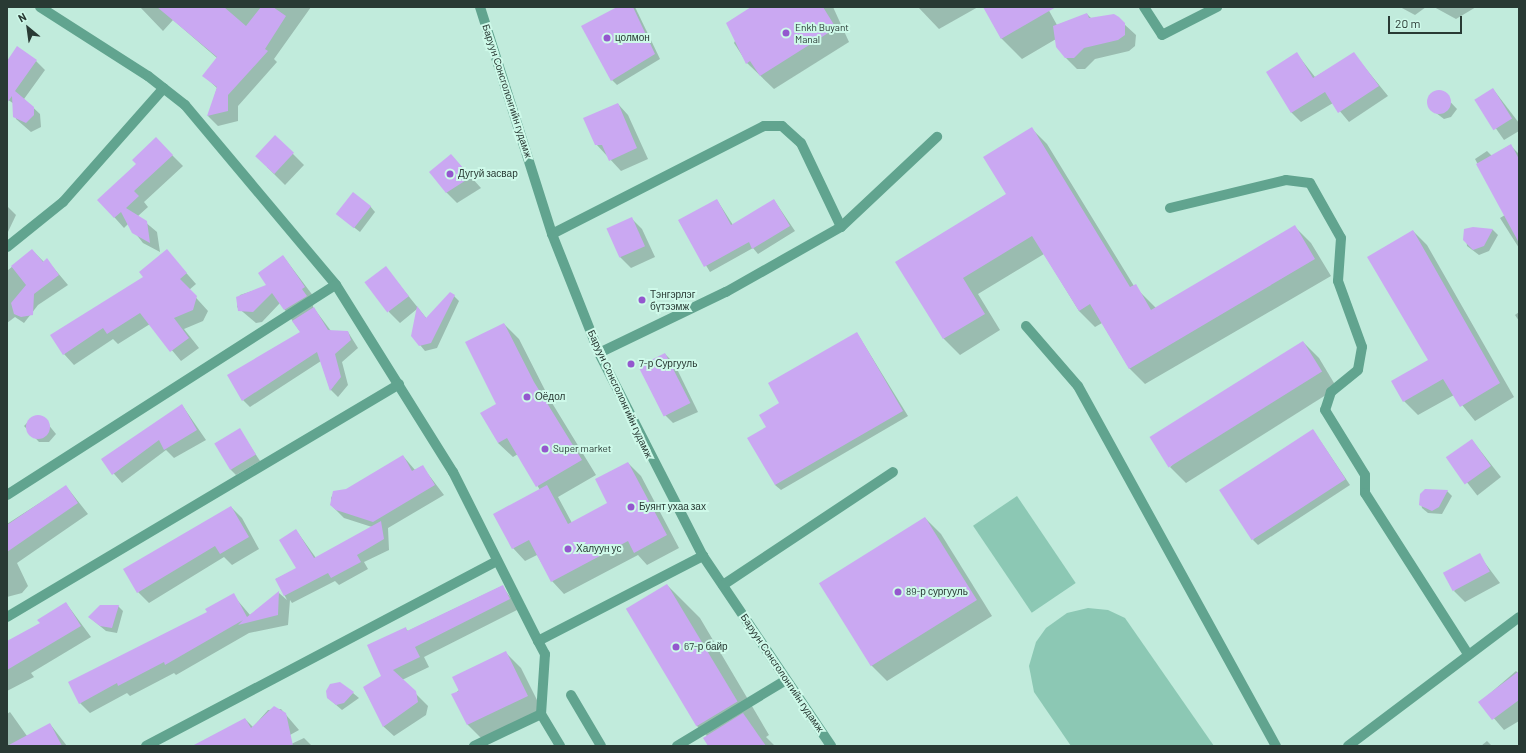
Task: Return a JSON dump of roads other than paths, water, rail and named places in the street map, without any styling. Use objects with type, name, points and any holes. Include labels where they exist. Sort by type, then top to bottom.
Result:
[{"type":"street","points":[[40,7],[164,88],[185,105],[336,285],[453,472],[496,561],[538,641],[544,654],[541,714],[560,746]]},
{"type":"street","name":"Баруун Сонсголонгийн гудамж","points":[[480,7],[552,234],[599,353],[703,556],[831,746]]},
{"type":"street","points":[[1144,7],[1162,35],[1217,7]]},
{"type":"street","points":[[7,247],[63,202],[164,88]]},
{"type":"street","points":[[552,234],[764,126],[782,126],[801,143],[841,227]]},
{"type":"street","points":[[599,353],[726,292],[841,227],[937,137]]},
{"type":"street","points":[[1170,208],[1286,180],[1310,183],[1341,238],[1338,281],[1362,348],[1358,370],[1331,392],[1325,410],[1366,475],[1365,493],[1468,654]]},
{"type":"street","points":[[7,495],[336,285]]},
{"type":"street","points":[[1026,326],[1078,386],[1276,746]]},
{"type":"street","points":[[7,617],[399,384]]},
{"type":"street","points":[[723,585],[893,472]]},
{"type":"street","points":[[538,641],[703,556]]},
{"type":"street","points":[[146,746],[496,561]]},
{"type":"street","points":[[1348,746],[1519,617]]},
{"type":"street","points":[[677,746],[786,680]]},
{"type":"street","points":[[570,695],[601,746]]},
{"type":"street","points":[[474,746],[541,714]]},
{"type":"place","name":"Enkh Buyant Manal","points":[[786,33]]},
{"type":"place","name":"цолмон","points":[[607,38]]},
{"type":"place","name":"Дугуй засвар","points":[[450,174]]},
{"type":"place","name":"Тэнгэрлэг бүтээмж","points":[[642,300]]},
{"type":"place","name":"7-р Сургууль","points":[[631,364]]},
{"type":"place","name":"Оёдол","points":[[527,397]]},
{"type":"place","name":"Super market","points":[[545,449]]},
{"type":"place","name":"Буянт ухаа зах","points":[[631,507]]},
{"type":"place","name":"Халуун ус","points":[[568,549]]},
{"type":"place","name":"89-р сургууль","points":[[898,592]]},
{"type":"place","name":"67-р байр","points":[[676,647]]}]
